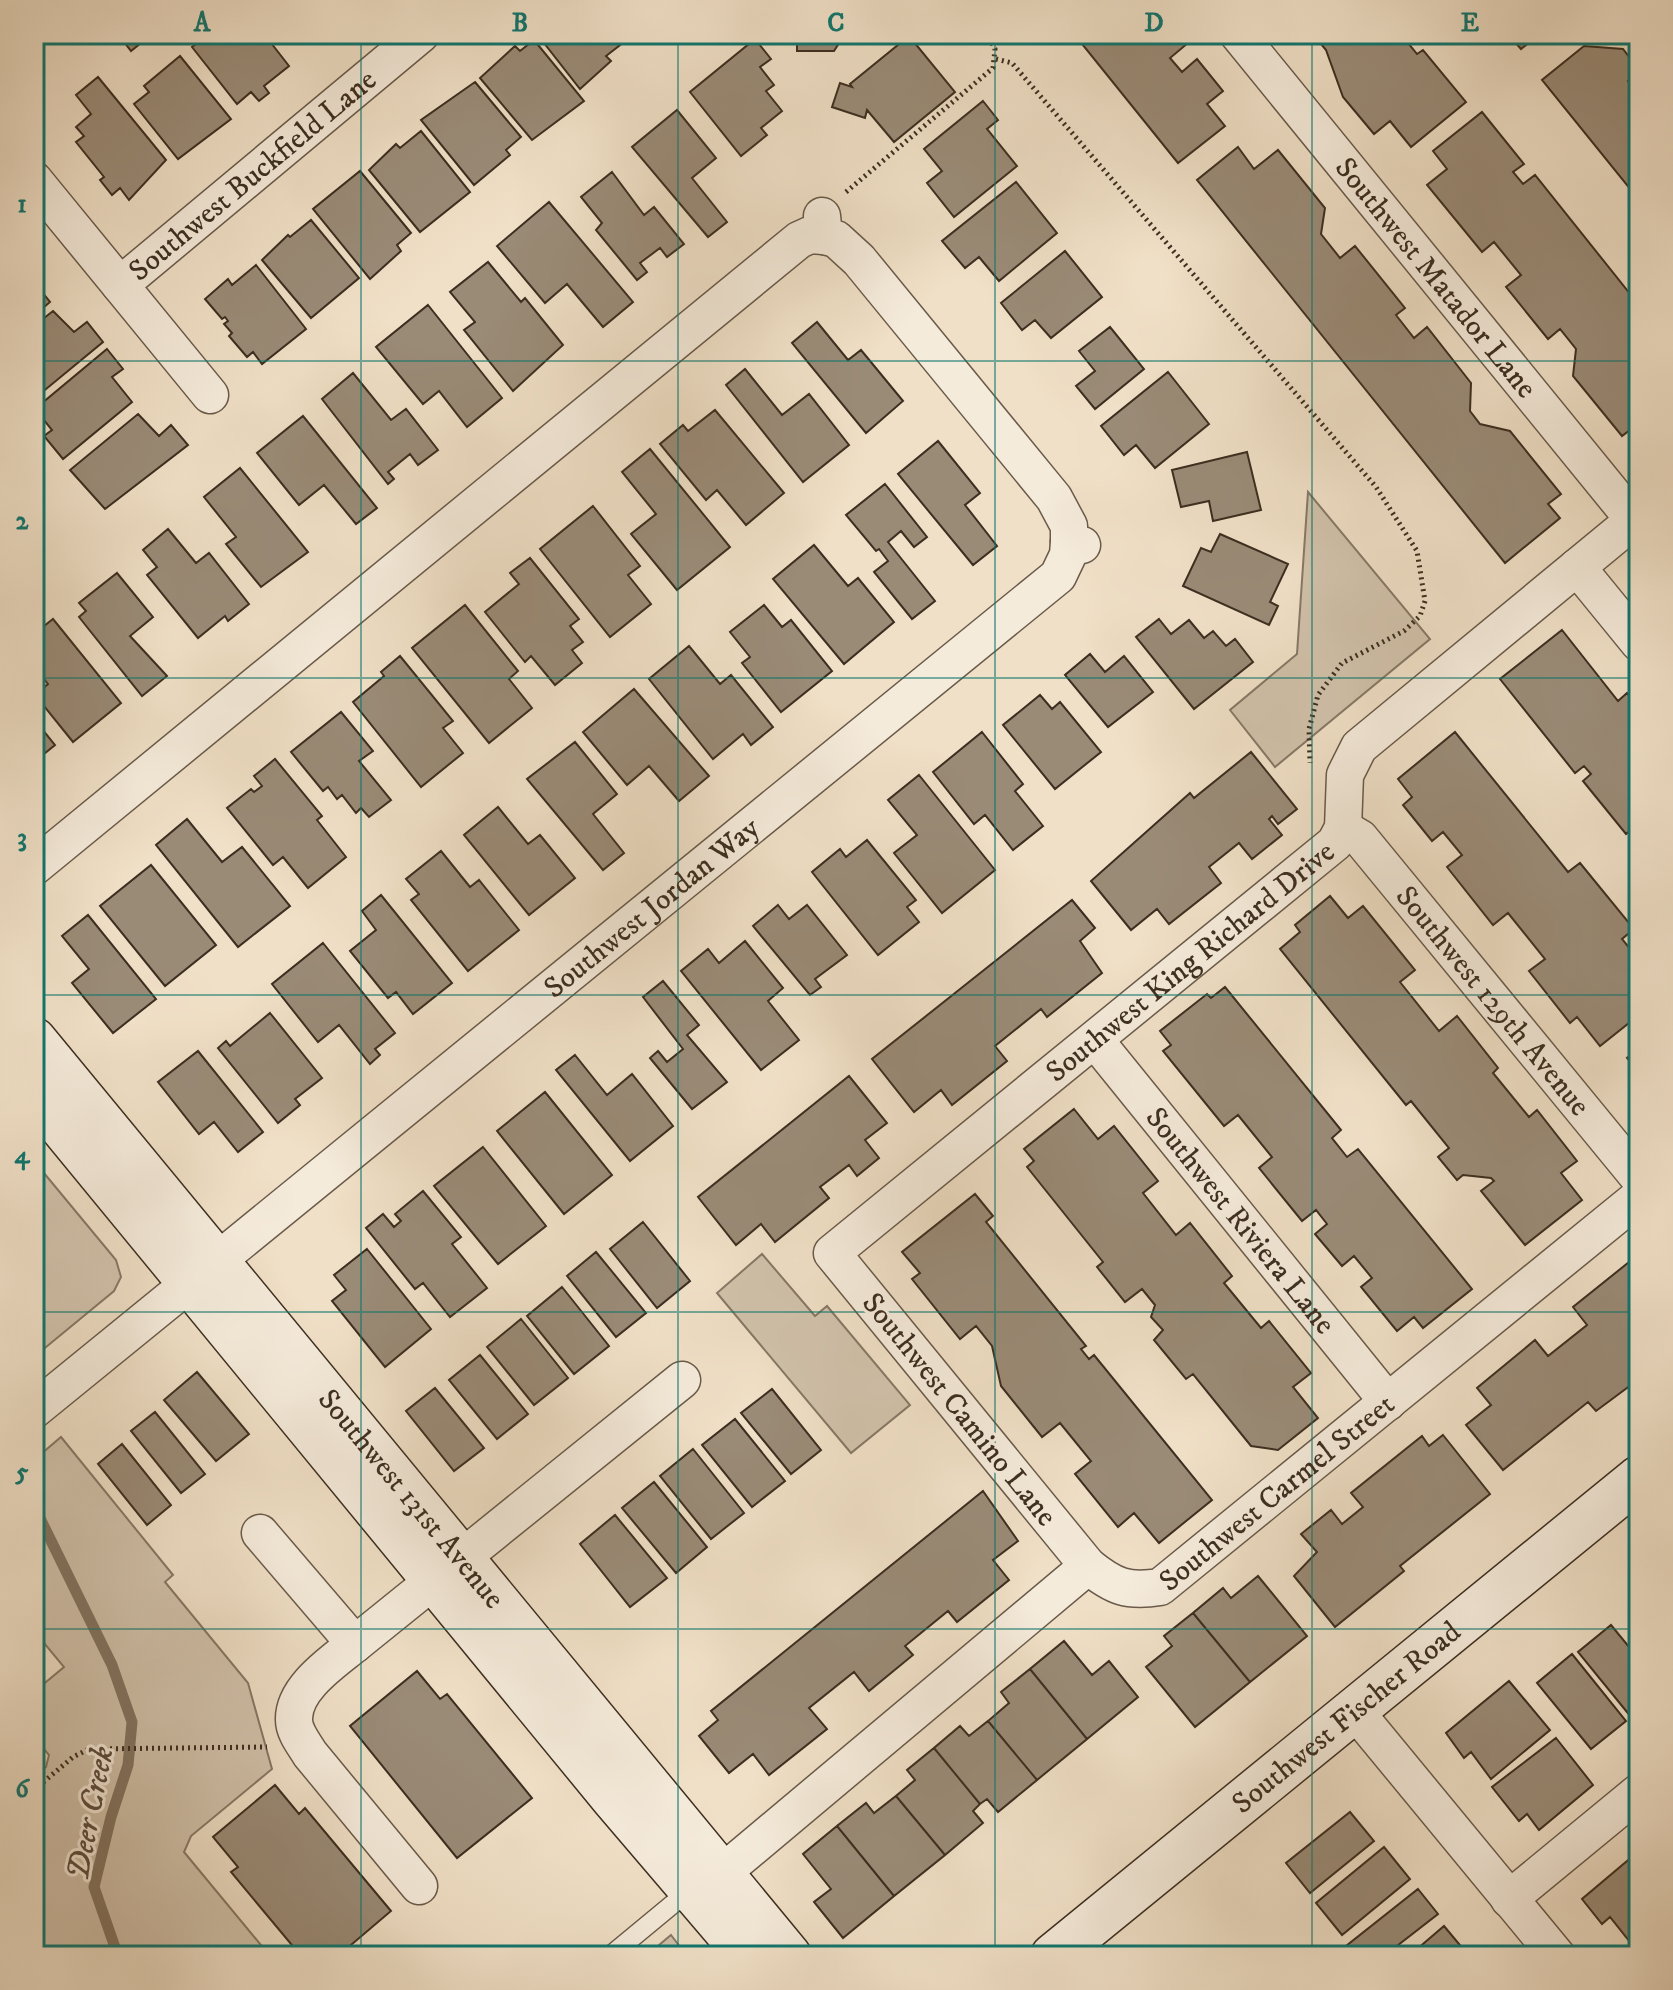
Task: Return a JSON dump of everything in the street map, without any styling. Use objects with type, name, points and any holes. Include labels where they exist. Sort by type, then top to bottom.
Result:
[{"type":"street","name":"Southwest Buckfield Lane","points":[[120,285],[421,34]]},
{"type":"street","name":"Southwest Matador Lane","points":[[1238,34],[1637,518]]},
{"type":"street","points":[[34,180],[210,395]]},
{"type":"street","points":[[34,867],[799,240],[823,225]]},
{"type":"street","name":"Southwest Jordan Way","points":[[34,1410],[1058,576],[1076,543],[1054,498],[859,260],[823,225]]},
{"type":"street","name":"Southwest King Richard Drive","points":[[832,1253],[1335,843],[1343,828],[1342,788],[1350,761],[1359,747],[1637,518]]},
{"type":"street","points":[[1577,567],[1639,643]]},
{"type":"street","name":"Southwest 129th Avenue","points":[[1343,828],[1360,838],[1639,1178]]},
{"type":"street","name":"Southwest 131st Avenue","points":[[34,1040],[204,1273],[446,1569],[706,1881],[789,1956]]},
{"type":"street","name":"Southwest Riviera Lane","points":[[1095,1040],[1388,1402]]},
{"type":"street","name":"Southwest 131st Avenue","points":[[34,1093],[204,1273]]},
{"type":"street","name":"Southwest Carmel Street","points":[[1088,1566],[1107,1582],[1134,1591],[1160,1587],[1639,1197]]},
{"type":"street","name":"Southwest Camino Lane","points":[[832,1253],[1088,1566]]},
{"type":"street","points":[[419,1886],[304,1745],[294,1720],[297,1704],[309,1685],[355,1644],[682,1380]]},
{"type":"street","name":"Southwest Fischer Road","points":[[1053,1956],[1639,1478]]},
{"type":"street","points":[[260,1533],[355,1644]]},
{"type":"street","points":[[706,1881],[1088,1566]]},
{"type":"street","points":[[1355,1711],[1557,1956]]},
{"type":"street","points":[[1509,1899],[1639,1792]]},
{"type":"street","name":"Southwest 131st Avenue","points":[[706,1881],[748,1956]]},
{"type":"lane","points":[[610,1956],[706,1881]]},
{"type":"path","points":[[987,34],[996,59]]},
{"type":"path","points":[[823,225],[987,74],[996,59]]},
{"type":"path","points":[[996,59],[1012,63],[1262,353],[1376,487],[1417,551],[1425,601],[1420,616],[1404,631],[1342,663],[1318,695],[1309,729],[1310,769]]},
{"type":"path","points":[[34,1790],[73,1757],[89,1749],[304,1745]]},
{"type":"shaded area","points":[[1308,492],[1430,639],[1275,767],[1230,710],[1297,654]]},
{"type":"shaded area","points":[[34,1161],[116,1260],[121,1277],[114,1291],[34,1357]]},
{"type":"shaded area","points":[[762,1254],[815,1316],[827,1306],[910,1405],[851,1453],[717,1293]]},
{"type":"shaded area","points":[[61,1437],[173,1575],[165,1582],[248,1683],[272,1769],[191,1836],[184,1852],[270,1956],[34,1956],[34,1777],[46,1767],[49,1755],[34,1737],[34,1692],[64,1667],[34,1631],[34,1460]]},
{"type":"shaded area","points":[[671,1935],[687,1956],[646,1956]]},
{"type":"building","points":[[118,34],[152,34],[131,51]]},
{"type":"building","points":[[203,34],[264,34],[289,66],[264,86],[269,93],[259,101],[251,92],[237,104],[192,47],[205,37]]},
{"type":"building","points":[[537,34],[618,34],[624,42],[606,56],[611,61],[580,89]]},
{"type":"building","points":[[797,34],[855,34],[843,43],[841,40],[834,51],[797,51]]},
{"type":"building","points":[[1074,34],[1180,34],[1188,43],[1170,58],[1182,72],[1197,59],[1223,91],[1207,104],[1225,126],[1178,163]]},
{"type":"building","points":[[1313,34],[1415,34],[1417,37],[1409,44],[1417,54],[1423,50],[1466,102],[1411,147],[1390,121],[1374,134],[1343,97],[1326,50]]},
{"type":"building","points":[[1508,34],[1540,34],[1521,49]]},
{"type":"building","points":[[909,36],[955,92],[894,142],[867,110],[865,118],[832,107],[840,83],[852,87],[850,84]]},
{"type":"building","points":[[755,39],[771,59],[760,67],[774,85],[766,91],[782,111],[761,128],[767,135],[741,156],[690,92]]},
{"type":"building","points":[[534,40],[584,101],[532,140],[480,78],[515,46],[520,51]]},
{"type":"building","points":[[1584,46],[1623,49],[1639,70],[1628,81],[1639,95],[1639,200],[1542,80]]},
{"type":"building","points":[[180,56],[231,119],[178,159],[134,104],[149,92],[144,86]]},
{"type":"building","points":[[98,77],[166,160],[129,200],[120,188],[112,195],[100,180],[104,177],[76,142],[84,136],[76,127],[91,114],[76,95]]},
{"type":"building","points":[[475,82],[521,137],[506,150],[510,155],[474,185],[421,120]]},
{"type":"building","points":[[983,101],[998,120],[987,129],[1017,166],[954,217],[927,183],[942,171],[924,149]]},
{"type":"building","points":[[677,110],[716,158],[692,178],[727,222],[708,237],[632,147]]},
{"type":"building","points":[[1482,112],[1524,164],[1513,172],[1523,184],[1535,175],[1631,295],[1634,292],[1639,299],[1639,423],[1622,436],[1573,376],[1576,349],[1560,329],[1548,339],[1506,287],[1521,275],[1494,242],[1482,252],[1427,185],[1447,169],[1433,151]]},
{"type":"building","points":[[421,131],[470,192],[420,232],[369,170],[396,144],[400,148]]},
{"type":"building","points":[[1238,147],[1254,169],[1278,150],[1325,208],[1321,234],[1340,258],[1355,246],[1405,308],[1396,315],[1414,338],[1427,327],[1471,383],[1470,411],[1480,424],[1510,431],[1561,494],[1548,504],[1560,518],[1505,563],[1197,180]]},
{"type":"building","points":[[360,171],[411,233],[397,245],[401,251],[370,279],[313,209]]},
{"type":"building","points":[[612,172],[644,215],[654,207],[684,244],[667,257],[660,248],[640,263],[647,272],[637,280],[596,230],[602,223],[581,197]]},
{"type":"building","points":[[1016,182],[1057,233],[999,281],[979,257],[965,268],[942,241]]},
{"type":"building","points":[[549,202],[633,302],[603,327],[567,284],[545,303],[497,246]]},
{"type":"building","points":[[311,220],[359,278],[311,318],[262,260],[288,235],[290,237]]},
{"type":"building","points":[[1065,251],[1102,297],[1051,338],[1035,320],[1022,330],[1001,303]]},
{"type":"building","points":[[488,262],[521,302],[525,298],[563,345],[513,391],[464,330],[475,322],[450,292]]},
{"type":"building","points":[[256,265],[306,329],[262,364],[253,352],[247,357],[229,336],[232,333],[224,324],[228,321],[225,317],[222,319],[205,299],[228,279],[232,285]]},
{"type":"building","points":[[34,282],[50,302],[34,316]]},
{"type":"building","points":[[428,305],[502,398],[467,427],[439,391],[423,404],[376,347]]},
{"type":"building","points":[[53,311],[74,332],[87,322],[103,342],[34,399],[34,326]]},
{"type":"building","points":[[817,322],[848,360],[861,350],[903,401],[866,433],[792,343]]},
{"type":"building","points":[[1110,327],[1144,369],[1095,409],[1076,386],[1095,371],[1079,351]]},
{"type":"building","points":[[107,349],[123,369],[112,377],[132,402],[63,459],[44,436],[52,430],[35,409]]},
{"type":"building","points":[[745,369],[782,415],[809,394],[849,445],[803,482],[726,385]]},
{"type":"building","points":[[1168,372],[1209,424],[1155,468],[1136,445],[1124,455],[1101,426]]},
{"type":"building","points":[[353,373],[391,420],[406,409],[438,450],[418,465],[410,454],[388,472],[394,479],[388,484],[322,399]]},
{"type":"building","points":[[715,410],[784,493],[746,525],[717,490],[706,500],[660,444],[683,425],[688,431]]},
{"type":"building","points":[[138,414],[159,436],[171,425],[188,445],[105,509],[70,470]]},
{"type":"building","points":[[303,416],[377,508],[356,524],[324,485],[299,505],[257,453]]},
{"type":"building","points":[[938,441],[980,493],[965,505],[997,546],[973,565],[898,474]]},
{"type":"building","points":[[650,449],[730,547],[677,590],[631,534],[656,514],[622,472]]},
{"type":"building","points":[[1247,452],[1261,510],[1213,521],[1209,501],[1181,507],[1172,470]]},
{"type":"building","points":[[240,468],[308,552],[261,587],[226,544],[236,537],[204,497]]},
{"type":"building","points":[[885,484],[927,537],[914,547],[901,531],[888,542],[935,601],[912,619],[874,572],[888,561],[846,515]]},
{"type":"building","points":[[593,506],[640,566],[628,575],[651,604],[610,637],[540,549]]},
{"type":"building","points":[[168,529],[196,563],[209,553],[249,604],[228,621],[225,616],[198,638],[147,575],[157,567],[143,550]]},
{"type":"building","points":[[1220,534],[1288,564],[1270,602],[1278,606],[1269,625],[1183,586],[1201,548],[1211,552]]},
{"type":"building","points":[[814,545],[848,586],[858,578],[894,622],[844,664],[773,579]]},
{"type":"building","points":[[530,558],[579,619],[570,626],[583,642],[572,650],[582,663],[555,685],[531,656],[525,662],[485,612],[519,584],[510,573]]},
{"type":"building","points":[[117,573],[153,617],[130,636],[167,676],[142,696],[79,617],[86,611],[79,603]]},
{"type":"building","points":[[465,605],[518,671],[509,679],[532,708],[489,743],[412,648]]},
{"type":"building","points":[[764,605],[782,627],[791,620],[832,671],[781,712],[742,663],[750,657],[730,632]]},
{"type":"building","points":[[53,619],[121,703],[73,742],[35,695],[48,684],[34,666],[34,634]]},
{"type":"building","points":[[1159,619],[1171,634],[1189,620],[1204,638],[1213,631],[1226,646],[1235,639],[1253,662],[1194,709],[1136,637]]},
{"type":"building","points":[[1562,630],[1618,701],[1627,693],[1639,709],[1639,823],[1626,834],[1583,781],[1591,774],[1584,766],[1575,773],[1500,679]]},
{"type":"building","points":[[689,646],[720,684],[731,675],[773,727],[751,745],[743,734],[713,759],[649,679]]},
{"type":"building","points":[[1090,654],[1105,672],[1124,656],[1153,692],[1108,727],[1065,675]]},
{"type":"building","points":[[400,656],[453,721],[443,728],[463,753],[421,787],[353,702],[384,676],[381,672]]},
{"type":"building","points":[[634,689],[709,776],[679,801],[649,766],[627,785],[583,732]]},
{"type":"building","points":[[1040,695],[1052,709],[1060,702],[1101,752],[1055,789],[1003,725]]},
{"type":"building","points":[[341,712],[373,751],[359,761],[391,800],[369,817],[361,808],[356,813],[342,795],[337,799],[328,787],[323,791],[291,752]]},
{"type":"building","points":[[34,719],[55,745],[34,762]]},
{"type":"building","points":[[982,732],[1023,784],[1015,791],[1043,826],[1013,850],[985,815],[974,824],[933,772]]},
{"type":"building","points":[[1455,732],[1568,872],[1580,863],[1634,929],[1622,939],[1639,960],[1639,1015],[1600,1046],[1577,1017],[1570,1023],[1529,971],[1545,959],[1508,913],[1493,925],[1447,867],[1462,855],[1443,832],[1432,841],[1403,805],[1412,797],[1398,779]]},
{"type":"building","points":[[575,742],[617,794],[593,814],[624,853],[603,870],[527,779]]},
{"type":"building","points":[[1251,752],[1297,809],[1278,824],[1272,816],[1269,819],[1282,835],[1252,859],[1239,843],[1209,867],[1221,883],[1169,924],[1157,909],[1131,930],[1091,881],[1190,793],[1194,798]]},
{"type":"building","points":[[275,759],[322,816],[317,820],[346,857],[308,888],[283,857],[273,865],[227,808],[251,789],[254,792],[262,786],[254,776]]},
{"type":"building","points":[[919,775],[995,870],[942,913],[894,853],[917,835],[888,800]]},
{"type":"building","points":[[498,807],[528,844],[540,835],[575,878],[529,915],[464,835]]},
{"type":"building","points":[[187,819],[222,862],[242,847],[290,906],[238,947],[156,845]]},
{"type":"building","points":[[867,840],[916,900],[907,907],[919,922],[878,955],[812,872],[840,849],[846,857]]},
{"type":"building","points":[[441,851],[470,887],[479,880],[519,930],[468,971],[411,900],[419,894],[406,879]]},
{"type":"building","points":[[151,865],[216,945],[165,986],[100,906]]},
{"type":"building","points":[[381,895],[452,983],[413,1014],[396,992],[388,998],[350,951],[376,930],[362,911]]},
{"type":"building","points":[[1330,896],[1348,918],[1363,906],[1415,970],[1400,982],[1439,1031],[1457,1016],[1498,1068],[1493,1073],[1529,1117],[1537,1110],[1577,1161],[1561,1173],[1582,1200],[1525,1245],[1481,1191],[1494,1181],[1463,1175],[1457,1180],[1438,1157],[1449,1148],[1411,1101],[1406,1105],[1280,949],[1300,932],[1295,925]]},
{"type":"building","points":[[1072,900],[1095,928],[1080,941],[1102,973],[1047,1017],[1041,1009],[995,1046],[1007,1061],[952,1105],[941,1090],[914,1112],[872,1059]]},
{"type":"building","points":[[778,905],[789,919],[807,905],[847,955],[815,979],[821,987],[810,995],[753,926]]},
{"type":"building","points":[[88,915],[156,999],[113,1033],[72,983],[89,969],[62,936]]},
{"type":"building","points":[[745,941],[783,988],[768,1001],[799,1040],[761,1070],[681,971],[708,949],[719,963]]},
{"type":"building","points":[[323,943],[395,1033],[375,1049],[380,1055],[370,1064],[339,1025],[318,1042],[272,984]]},
{"type":"building","points":[[663,981],[699,1025],[687,1035],[727,1082],[692,1109],[650,1058],[658,1051],[667,1062],[683,1049],[643,997]]},
{"type":"building","points":[[1225,987],[1341,1130],[1332,1138],[1347,1157],[1358,1149],[1472,1289],[1423,1328],[1414,1317],[1397,1331],[1361,1287],[1372,1278],[1354,1256],[1342,1266],[1315,1234],[1327,1224],[1316,1210],[1302,1221],[1259,1168],[1272,1157],[1238,1115],[1224,1126],[1163,1051],[1171,1045],[1160,1031],[1207,994],[1211,998]]},
{"type":"building","points":[[270,1013],[322,1078],[295,1099],[300,1105],[278,1123],[218,1048],[226,1041],[230,1046]]},
{"type":"building","points":[[1639,1048],[1639,1073],[1627,1058]]},
{"type":"building","points":[[198,1051],[263,1132],[238,1152],[214,1122],[199,1134],[158,1082]]},
{"type":"building","points":[[575,1055],[607,1095],[632,1074],[673,1126],[630,1161],[556,1070]]},
{"type":"building","points":[[849,1076],[887,1123],[865,1140],[879,1158],[857,1176],[849,1165],[820,1187],[829,1198],[775,1242],[761,1224],[736,1245],[698,1197]]},
{"type":"building","points":[[545,1092],[612,1175],[564,1214],[497,1131]]},
{"type":"building","points":[[1074,1109],[1098,1139],[1114,1126],[1158,1181],[1143,1193],[1176,1235],[1190,1223],[1232,1276],[1224,1283],[1261,1328],[1269,1321],[1311,1373],[1293,1387],[1318,1418],[1278,1450],[1251,1446],[1193,1374],[1186,1379],[1154,1340],[1163,1330],[1151,1317],[1155,1305],[1142,1289],[1125,1302],[1097,1267],[1103,1262],[1027,1167],[1034,1161],[1024,1149]]},
{"type":"building","points":[[483,1147],[546,1226],[498,1264],[434,1186]]},
{"type":"building","points":[[423,1191],[461,1237],[452,1244],[487,1288],[450,1317],[423,1283],[415,1289],[366,1228],[383,1214],[394,1227],[401,1221],[395,1214]]},
{"type":"building","points":[[975,1194],[993,1216],[986,1222],[1086,1346],[1081,1349],[1089,1359],[1094,1355],[1212,1500],[1159,1543],[1134,1513],[1118,1527],[1075,1474],[1091,1461],[1060,1423],[1042,1437],[1001,1386],[992,1346],[976,1326],[960,1339],[912,1279],[920,1273],[902,1252]]},
{"type":"building","points":[[643,1222],[690,1281],[657,1308],[610,1249]]},
{"type":"building","points":[[367,1249],[431,1329],[385,1367],[332,1301],[346,1290],[334,1275]]},
{"type":"building","points":[[596,1252],[646,1313],[616,1337],[567,1276]]},
{"type":"building","points":[[1639,1254],[1639,1379],[1596,1411],[1588,1402],[1503,1470],[1466,1425],[1491,1405],[1477,1388],[1535,1340],[1548,1356],[1587,1325],[1573,1307]]},
{"type":"building","points":[[562,1287],[609,1346],[574,1374],[527,1316]]},
{"type":"building","points":[[521,1319],[568,1378],[534,1405],[487,1347]]},
{"type":"building","points":[[480,1355],[528,1414],[497,1439],[449,1380]]},
{"type":"building","points":[[197,1372],[249,1434],[216,1461],[164,1400]]},
{"type":"building","points":[[435,1388],[484,1448],[454,1471],[406,1411]]},
{"type":"building","points":[[772,1389],[821,1450],[791,1474],[741,1413]]},
{"type":"building","points":[[155,1412],[205,1474],[181,1493],[131,1431]]},
{"type":"building","points":[[735,1419],[785,1481],[752,1507],[702,1445]]},
{"type":"building","points":[[1443,1435],[1490,1494],[1400,1566],[1404,1571],[1335,1627],[1294,1576],[1317,1552],[1301,1534],[1331,1510],[1342,1524],[1363,1507],[1351,1493],[1422,1436],[1429,1446]]},
{"type":"building","points":[[122,1444],[171,1505],[147,1525],[98,1464]]},
{"type":"building","points":[[693,1449],[744,1513],[711,1539],[660,1476]]},
{"type":"building","points":[[654,1482],[707,1547],[676,1573],[622,1508]]},
{"type":"building","points":[[983,1491],[1018,1541],[993,1560],[1009,1580],[957,1622],[948,1611],[905,1646],[913,1655],[869,1691],[854,1672],[809,1708],[827,1729],[769,1775],[753,1754],[729,1773],[699,1736],[718,1720],[711,1711]]},
{"type":"building","points":[[615,1515],[667,1578],[630,1607],[580,1544]]},
{"type":"building","points":[[1258,1576],[1307,1636],[1250,1682],[1193,1613],[1223,1588],[1231,1598]]},
{"type":"building","points":[[1193,1613],[1250,1682],[1195,1727],[1146,1667],[1172,1646],[1164,1636]]},
{"type":"building","points":[[1611,1625],[1639,1659],[1639,1710],[1631,1717],[1578,1652]]},
{"type":"building","points":[[34,1633],[44,1645],[34,1653]]},
{"type":"building","points":[[1064,1641],[1092,1675],[1109,1661],[1138,1697],[1087,1739],[1030,1669]]},
{"type":"building","points":[[1572,1654],[1626,1721],[1591,1749],[1537,1683]]},
{"type":"building","points":[[1030,1669],[1087,1739],[1037,1780],[988,1721],[1009,1703],[1001,1692]]},
{"type":"building","points":[[417,1671],[440,1699],[447,1694],[532,1798],[457,1858],[350,1726]]},
{"type":"building","points":[[1509,1681],[1550,1730],[1491,1779],[1471,1752],[1464,1758],[1446,1733]]},
{"type":"building","points":[[988,1721],[1037,1780],[998,1812],[987,1799],[980,1804],[934,1748],[960,1726],[969,1736]]},
{"type":"building","points":[[1556,1738],[1593,1785],[1539,1830],[1527,1814],[1519,1821],[1492,1787]]},
{"type":"building","points":[[934,1748],[980,1804],[973,1811],[983,1823],[945,1855],[896,1796],[915,1780],[907,1770]]},
{"type":"building","points":[[275,1785],[299,1814],[305,1808],[391,1911],[338,1956],[301,1956],[231,1872],[238,1867],[213,1837]]},
{"type":"building","points":[[896,1796],[945,1855],[894,1896],[837,1826],[866,1803],[874,1813]]},
{"type":"building","points":[[1350,1812],[1374,1841],[1310,1893],[1286,1863]]},
{"type":"building","points":[[837,1826],[894,1896],[843,1938],[814,1902],[831,1889],[803,1854]]},
{"type":"building","points":[[1384,1847],[1410,1879],[1342,1935],[1316,1903]]},
{"type":"building","points":[[1639,1851],[1639,1935],[1630,1942],[1610,1917],[1602,1924],[1582,1899]]},
{"type":"building","points":[[1418,1889],[1438,1914],[1384,1956],[1346,1956],[1341,1950]]},
{"type":"building","points":[[1444,1926],[1469,1956],[1409,1956]]},
{"type":"waterway","name":"Deer Creek","points":[[34,1506],[112,1665],[132,1722],[128,1765],[111,1817],[94,1887],[118,1956]]}]
